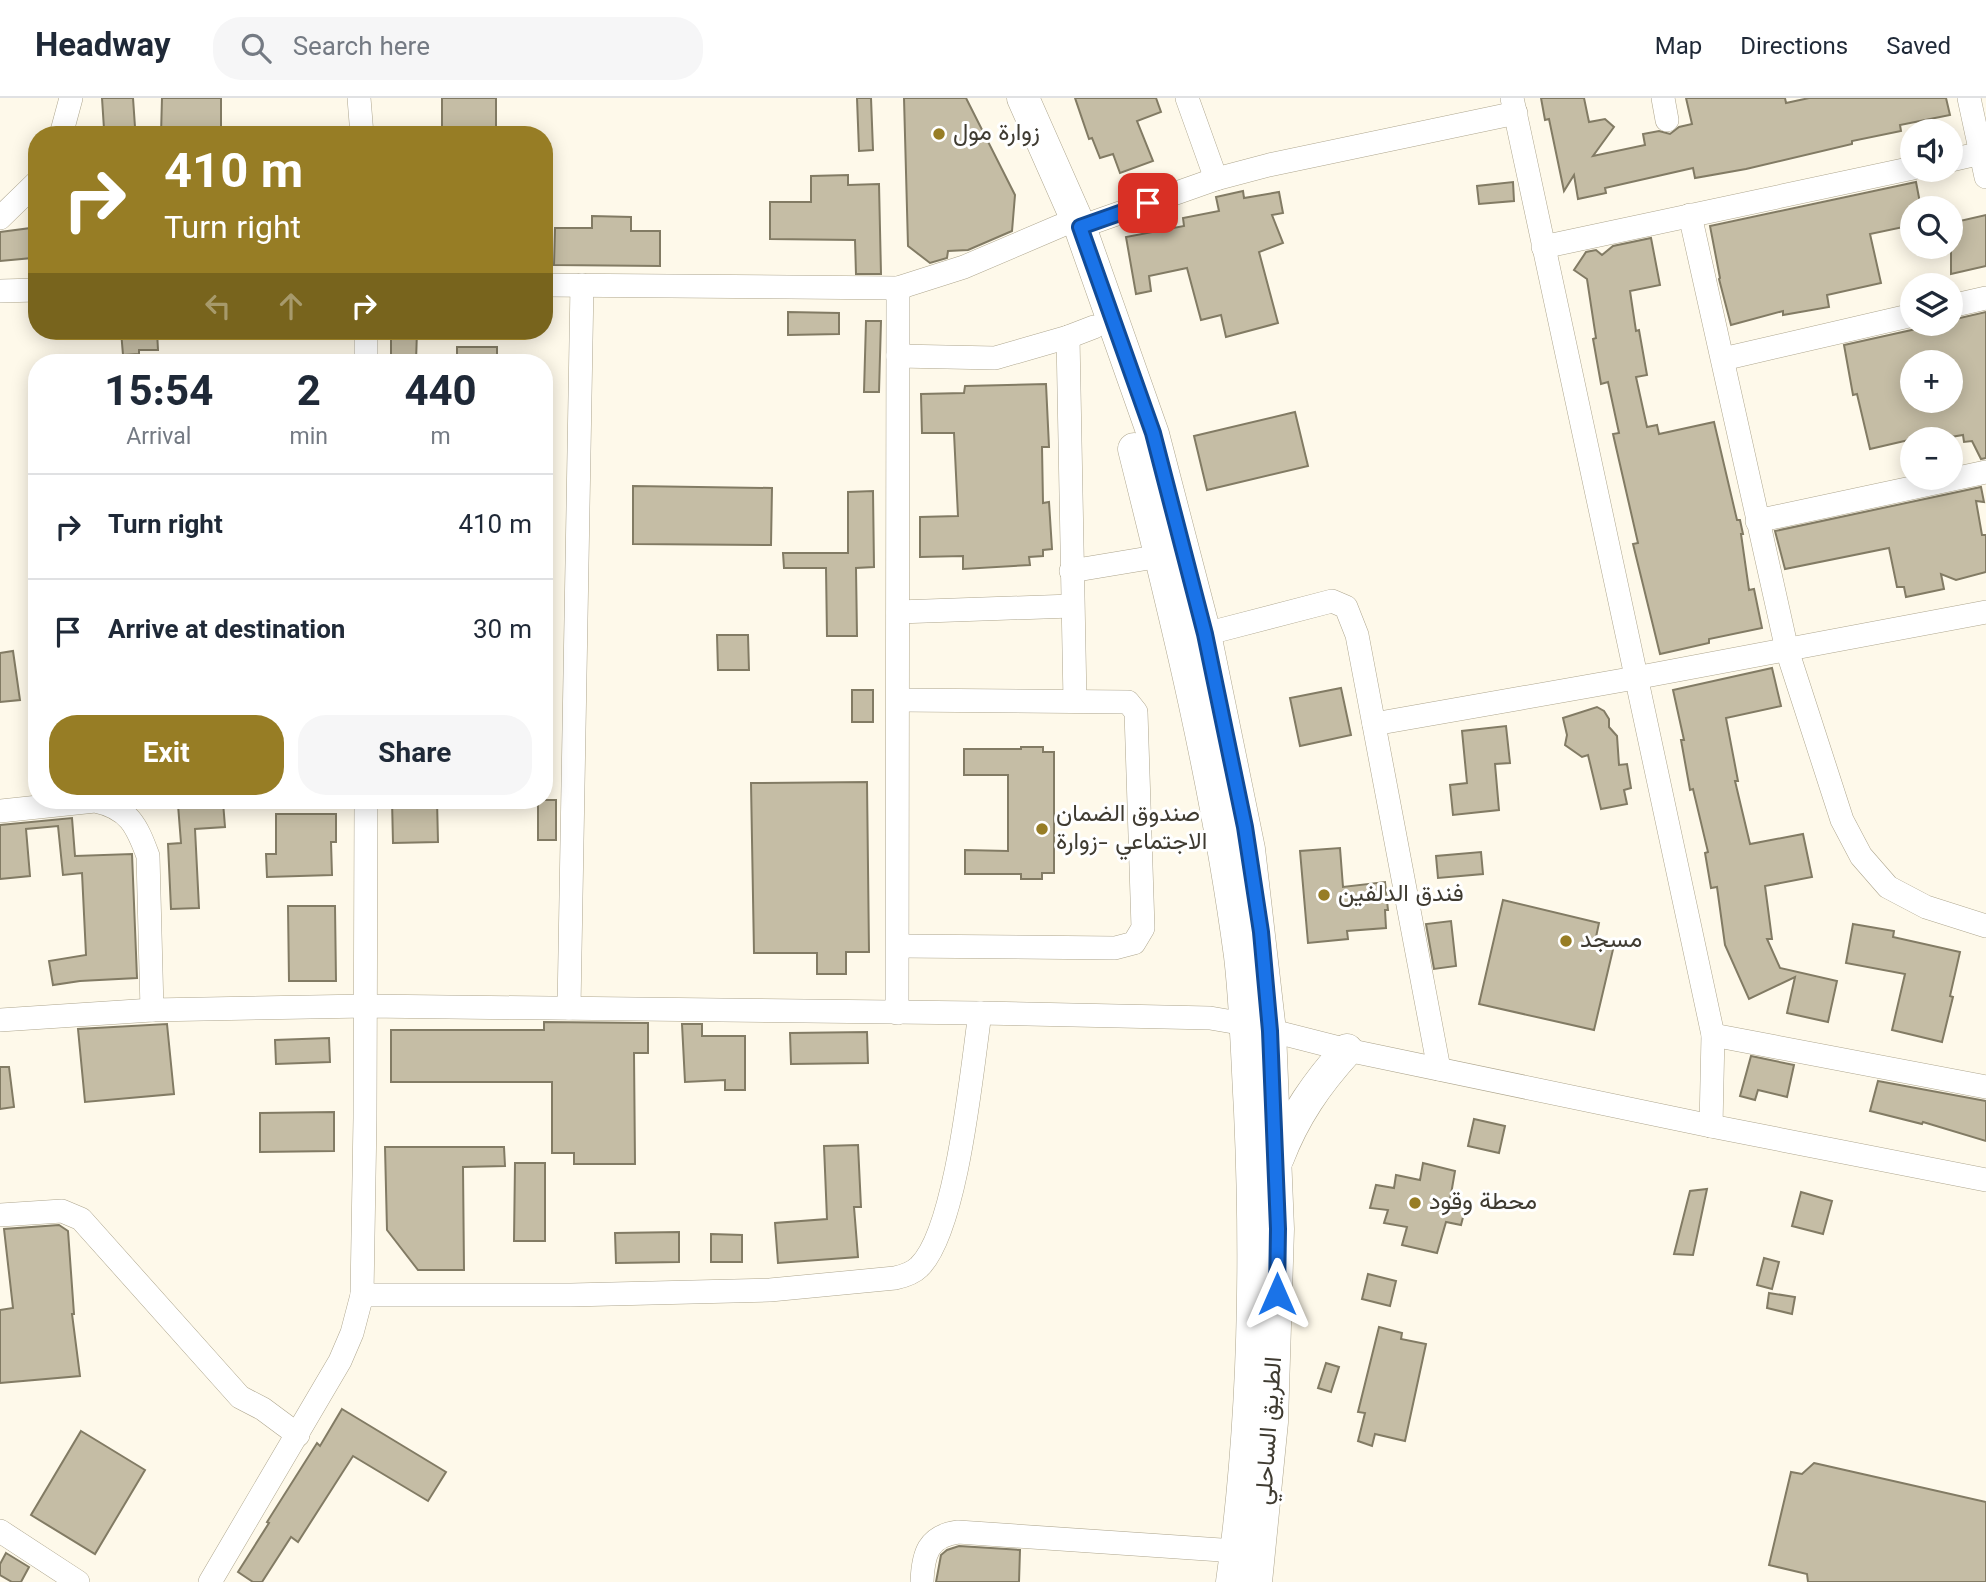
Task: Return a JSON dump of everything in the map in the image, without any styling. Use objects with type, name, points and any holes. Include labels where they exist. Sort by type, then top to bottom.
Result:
[{"type":"highway","name":"الطريق الساحلي","points":[[1002,98],[1070,226],[1081,332],[1133,442],[1214,795],[1240,958],[1258,1027],[1275,1165],[1277,1316],[1271,1435],[1256,1582]]},
{"type":"highway","name":"الطريق الساحلي","points":[[1023,98],[1070,226],[1153,433],[1205,634],[1249,849],[1261,932],[1252,1302],[1245,1452],[1231,1582]]},
{"type":"highway","points":[[1275,1165],[1304,1103],[1324,1075],[1347,1050]]},
{"type":"street","points":[[63,126],[71,98]]},
{"type":"street","points":[[359,98],[361,126]]},
{"type":"street","points":[[1187,98],[1216,179]]},
{"type":"street","points":[[1969,98],[1984,153],[1986,177]]},
{"type":"street","points":[[553,285],[898,288],[964,267],[1070,226],[1216,179],[1514,106],[1713,1035],[1711,1126]]},
{"type":"street","points":[[1963,157],[1984,153]]},
{"type":"street","points":[[1543,247],[1900,171]]},
{"type":"street","points":[[0,218],[28,191]]},
{"type":"street","points":[[1690,215],[1787,650],[1842,820],[1861,856],[1888,887],[1926,907],[1986,926]]},
{"type":"street","points":[[569,1007],[582,285]]},
{"type":"street","points":[[897,1013],[898,288]]},
{"type":"street","points":[[0,291],[28,290]]},
{"type":"street","points":[[1963,303],[1986,298]]},
{"type":"street","points":[[1723,359],[1900,318]]},
{"type":"street","points":[[898,356],[995,358],[1081,332],[1071,572],[1075,701]]},
{"type":"street","points":[[1757,521],[1986,472]]},
{"type":"street","points":[[1071,572],[1161,556]]},
{"type":"street","points":[[1205,634],[1332,601],[1346,607],[1357,635],[1439,1069]]},
{"type":"street","points":[[898,612],[1072,606]]},
{"type":"street","points":[[1374,724],[1986,612]]},
{"type":"street","points":[[898,700],[1128,702],[1136,712],[1143,928],[1134,943],[1115,948],[898,946]]},
{"type":"street","points":[[0,811],[28,808]]},
{"type":"street","points":[[118,809],[127,815],[139,833],[148,856],[152,1010]]},
{"type":"street","points":[[210,1582],[341,1361],[352,1334],[362,1295],[366,809]]},
{"type":"street","points":[[0,1020],[152,1010],[366,1006],[1210,1018],[1258,1027],[1347,1050],[1711,1126],[1986,1180]]},
{"type":"street","points":[[362,1295],[557,1295],[770,1290],[895,1278],[914,1271],[928,1256],[936,1240],[954,1178],[980,1013]]},
{"type":"street","points":[[1713,1035],[1986,1087]]},
{"type":"street","points":[[0,1215],[62,1211],[81,1219],[240,1397],[263,1409],[298,1435]]},
{"type":"street","points":[[0,1531],[78,1582]]},
{"type":"street","points":[[922,1582],[928,1550],[943,1534],[958,1532],[1236,1551]]},
{"type":"building","points":[[102,98],[133,98],[135,126],[104,126]]},
{"type":"building","points":[[162,98],[221,98],[221,126],[161,126]]},
{"type":"building","points":[[442,98],[496,98],[496,126],[442,126]]},
{"type":"building","points":[[857,98],[871,98],[873,150],[859,151]]},
{"type":"building","points":[[904,98],[966,98],[1015,195],[1012,231],[968,250],[948,251],[947,258],[930,263],[908,246]]},
{"type":"building","points":[[1075,98],[1156,98],[1161,112],[1137,121],[1153,161],[1120,173],[1113,154],[1100,158],[1092,138],[1089,139]]},
{"type":"building","points":[[1541,98],[1584,98],[1589,122],[1605,119],[1614,127],[1593,156],[1645,145],[1643,134],[1659,131],[1670,134],[1679,127],[1692,124],[1686,98],[1785,98],[1786,103],[1809,98],[1946,98],[1950,115],[1930,119],[1900,119],[1900,131],[1746,169],[1695,178],[1693,168],[1605,188],[1606,193],[1578,199],[1574,175],[1564,191],[1549,119],[1545,120]]},
{"type":"building","points":[[848,175],[848,185],[879,184],[881,274],[856,274],[855,240],[770,239],[770,202],[811,202],[811,176]]},
{"type":"building","points":[[1513,182],[1514,201],[1479,204],[1477,186]]},
{"type":"building","points":[[1916,182],[1919,196],[1900,196],[1900,228],[1870,234],[1881,283],[1827,295],[1829,307],[1783,315],[1783,311],[1731,325],[1719,279],[1710,226]]},
{"type":"building","points":[[1243,191],[1244,198],[1279,192],[1283,213],[1272,215],[1283,243],[1259,252],[1278,323],[1226,337],[1221,315],[1201,320],[1187,268],[1149,276],[1151,291],[1136,294],[1126,237],[1184,226],[1183,218],[1219,211],[1216,197]]},
{"type":"building","points":[[1986,215],[1986,266],[1951,273],[1951,259],[1963,259],[1963,220]]},
{"type":"building","points":[[592,216],[631,217],[631,231],[660,231],[660,266],[554,265],[555,228],[592,228]]},
{"type":"building","points":[[28,228],[28,258],[0,261],[0,232]]},
{"type":"building","points":[[1651,238],[1660,285],[1630,291],[1647,375],[1636,377],[1647,427],[1657,425],[1659,434],[1714,422],[1737,520],[1740,520],[1743,534],[1749,590],[1754,589],[1762,628],[1709,639],[1709,643],[1660,654],[1633,544],[1638,543],[1613,434],[1619,433],[1608,382],[1601,384],[1587,279],[1574,270],[1586,252],[1596,250],[1602,255],[1613,246]]},
{"type":"building","points":[[788,312],[839,313],[839,334],[788,335]]},
{"type":"building","points":[[1986,312],[1986,458],[1981,459],[1972,441],[1964,442],[1963,427],[1900,427],[1900,442],[1870,449],[1857,394],[1853,395],[1844,345],[1900,333],[1900,336],[1963,336],[1963,317]]},
{"type":"building","points":[[866,321],[881,321],[879,392],[864,392]]},
{"type":"building","points":[[122,340],[157,340],[158,350],[139,350],[139,354],[123,354]]},
{"type":"building","points":[[391,340],[417,340],[416,354],[391,354]]},
{"type":"building","points":[[457,347],[497,347],[497,354],[457,354]]},
{"type":"building","points":[[1046,384],[1049,447],[1042,447],[1043,503],[1049,502],[1052,549],[1043,550],[1043,556],[1029,557],[1030,565],[963,569],[963,556],[920,557],[920,517],[958,516],[954,433],[922,433],[921,394],[964,393],[965,386]]},
{"type":"building","points":[[1295,412],[1308,466],[1207,490],[1194,436]]},
{"type":"building","points":[[633,486],[772,488],[771,545],[633,544]]},
{"type":"building","points":[[1981,487],[1984,502],[1976,501],[1982,535],[1986,535],[1986,572],[1956,580],[1941,574],[1944,589],[1906,597],[1904,587],[1897,587],[1889,548],[1785,569],[1775,531]]},
{"type":"building","points":[[873,491],[874,567],[856,568],[857,636],[827,636],[826,568],[784,568],[783,553],[848,553],[848,492]]},
{"type":"building","points":[[717,635],[748,635],[749,670],[718,670]]},
{"type":"building","points":[[13,651],[20,700],[0,702],[0,653]]},
{"type":"building","points":[[1772,668],[1781,706],[1726,718],[1738,781],[1735,781],[1750,844],[1803,834],[1812,877],[1765,886],[1772,939],[1767,939],[1780,968],[1837,981],[1828,1022],[1787,1013],[1795,977],[1749,999],[1725,945],[1717,887],[1711,888],[1705,853],[1708,852],[1693,789],[1690,790],[1681,740],[1684,740],[1673,690]]},
{"type":"building","points":[[1341,688],[1351,735],[1300,746],[1290,698]]},
{"type":"building","points":[[852,690],[873,690],[873,722],[852,722]]},
{"type":"building","points":[[1597,707],[1604,711],[1609,719],[1609,727],[1617,736],[1619,765],[1627,764],[1631,788],[1624,790],[1627,804],[1601,809],[1588,755],[1582,757],[1565,745],[1567,735],[1563,718]]},
{"type":"building","points":[[1506,726],[1510,763],[1495,764],[1499,810],[1453,815],[1450,785],[1467,783],[1462,731]]},
{"type":"building","points":[[1043,747],[1043,752],[1054,752],[1054,873],[1042,873],[1042,879],[1021,879],[1021,874],[965,874],[965,850],[1008,851],[1008,775],[964,775],[964,749]]},
{"type":"building","points":[[867,782],[869,952],[846,952],[846,974],[817,974],[817,953],[754,953],[751,783]]},
{"type":"building","points":[[553,800],[556,800],[556,840],[538,840],[538,809],[553,809]]},
{"type":"building","points":[[178,809],[224,809],[225,827],[195,829],[199,908],[171,909],[168,844],[181,843]]},
{"type":"building","points":[[392,809],[437,809],[438,842],[393,843]]},
{"type":"building","points":[[276,814],[336,814],[336,842],[331,842],[332,875],[267,877],[266,854],[276,854]]},
{"type":"building","points":[[72,818],[75,856],[132,854],[137,978],[53,985],[49,961],[86,955],[82,873],[63,875],[58,826],[26,829],[30,876],[0,879],[0,825]]},
{"type":"building","name":"فندق الدلفين","points":[[1340,848],[1343,887],[1385,882],[1388,910],[1385,910],[1386,928],[1347,931],[1348,939],[1308,943],[1300,851]]},
{"type":"building","points":[[1481,852],[1483,874],[1438,878],[1436,856]]},
{"type":"building","points":[[1503,900],[1599,923],[1596,937],[1615,941],[1594,1030],[1479,1004]]},
{"type":"building","points":[[288,906],[335,906],[336,981],[289,981]]},
{"type":"building","points":[[1451,921],[1456,966],[1434,969],[1426,924]]},
{"type":"building","points":[[1853,924],[1894,931],[1893,937],[1960,952],[1942,1042],[1892,1030],[1905,974],[1846,963]]},
{"type":"building","points":[[544,1022],[648,1023],[648,1053],[634,1053],[635,1164],[574,1164],[574,1153],[552,1153],[552,1082],[391,1082],[391,1030],[544,1030]]},
{"type":"building","points":[[167,1024],[174,1094],[85,1102],[78,1029]]},
{"type":"building","points":[[682,1024],[702,1024],[702,1036],[745,1036],[745,1090],[725,1090],[725,1080],[685,1082]]},
{"type":"building","points":[[867,1032],[868,1063],[791,1064],[790,1033]]},
{"type":"building","points":[[329,1038],[330,1062],[276,1064],[275,1040]]},
{"type":"building","points":[[1751,1056],[1794,1065],[1787,1097],[1758,1090],[1755,1100],[1740,1096]]},
{"type":"building","points":[[0,1067],[9,1067],[14,1107],[0,1109]]},
{"type":"building","points":[[1878,1081],[1986,1101],[1986,1141],[1923,1122],[1922,1124],[1870,1111]]},
{"type":"building","points":[[334,1112],[334,1151],[260,1152],[260,1113]]},
{"type":"building","points":[[1474,1119],[1505,1126],[1499,1153],[1468,1146]]},
{"type":"building","points":[[858,1145],[861,1207],[854,1207],[858,1257],[778,1263],[775,1223],[827,1219],[824,1146]]},
{"type":"building","points":[[385,1147],[504,1147],[505,1166],[463,1167],[464,1270],[418,1270],[387,1230]]},
{"type":"building","points":[[515,1163],[545,1163],[545,1241],[514,1241]]},
{"type":"building","points":[[1423,1163],[1455,1171],[1450,1200],[1467,1202],[1461,1225],[1446,1222],[1437,1253],[1402,1245],[1407,1227],[1384,1223],[1388,1210],[1370,1208],[1376,1185],[1394,1188],[1396,1175],[1420,1180]]},
{"type":"building","points":[[1707,1189],[1693,1255],[1674,1254],[1690,1191]]},
{"type":"building","points":[[1801,1192],[1832,1201],[1823,1234],[1792,1226]]},
{"type":"building","points":[[59,1225],[68,1231],[72,1314],[80,1376],[0,1383],[0,1310],[13,1308],[4,1229]]},
{"type":"building","points":[[679,1232],[679,1262],[616,1263],[615,1233]]},
{"type":"building","points":[[711,1234],[742,1235],[742,1262],[711,1262]]},
{"type":"building","points":[[1764,1258],[1779,1262],[1772,1289],[1757,1285]]},
{"type":"building","points":[[1368,1274],[1396,1281],[1390,1306],[1362,1299]]},
{"type":"building","points":[[1769,1293],[1795,1297],[1792,1314],[1767,1308]]},
{"type":"building","points":[[1379,1327],[1402,1333],[1401,1339],[1426,1344],[1405,1441],[1375,1434],[1372,1446],[1358,1441],[1365,1413],[1358,1412]]},
{"type":"building","points":[[1326,1363],[1339,1367],[1331,1392],[1318,1388]]},
{"type":"building","points":[[342,1409],[446,1472],[428,1501],[353,1456],[298,1542],[291,1537],[262,1582],[253,1582],[238,1572],[317,1443],[320,1446]]},
{"type":"building","points":[[81,1431],[145,1470],[95,1554],[31,1515]]},
{"type":"building","points":[[1814,1463],[1986,1502],[1986,1582],[1808,1582],[1807,1574],[1769,1565],[1791,1472],[1802,1474]]},
{"type":"building","points":[[959,1546],[1020,1550],[1019,1582],[936,1582],[941,1555]]},
{"type":"building","points":[[6,1553],[29,1567],[21,1582],[12,1582],[0,1575],[0,1564]]},
{"type":"place","name":"زوارة مول","points":[[939,134]]},
{"type":"place","name":"صندوق الضمان الاجتماعي -زوارة","points":[[1042,829]]},
{"type":"place","name":"فندق الدلفين","points":[[1324,895]]},
{"type":"place","name":"مسجد","points":[[1566,941]]},
{"type":"place","name":"محطة وقود","points":[[1415,1203]]},
{"type":"route","points":[[1148,203],[1080,227],[1153,433],[1205,634],[1245,827],[1261,932],[1270,1031],[1278,1229],[1277,1294]]}]
